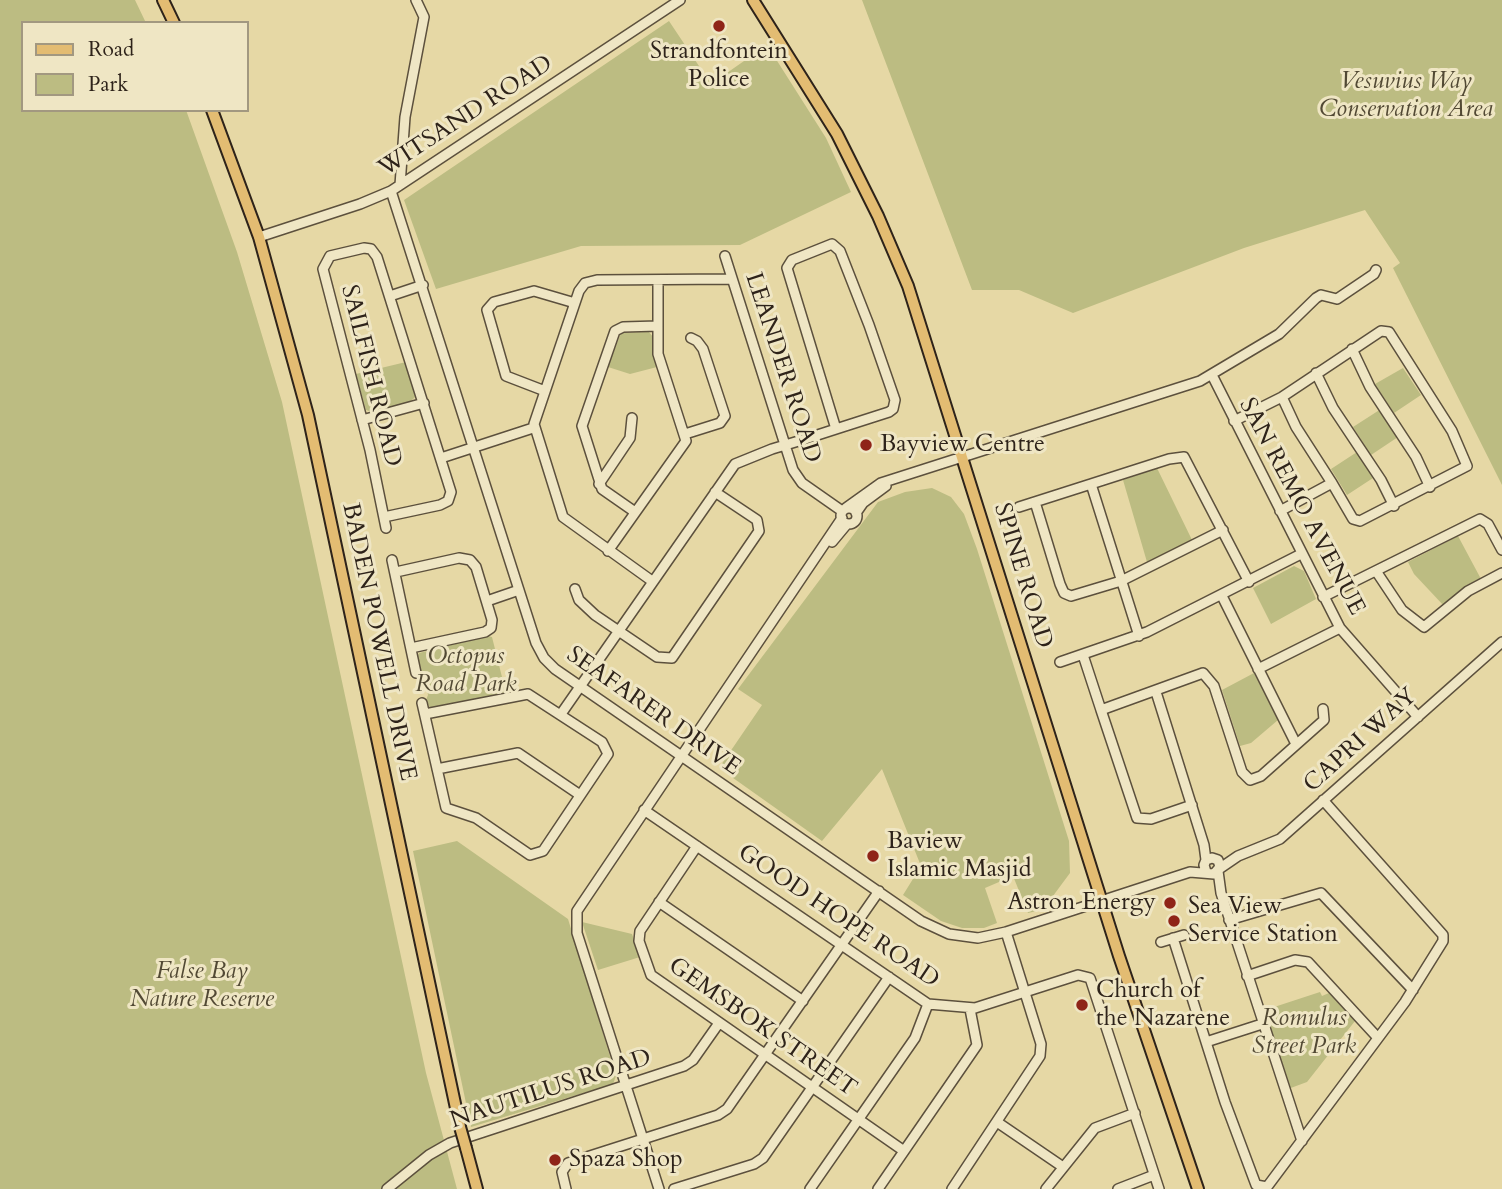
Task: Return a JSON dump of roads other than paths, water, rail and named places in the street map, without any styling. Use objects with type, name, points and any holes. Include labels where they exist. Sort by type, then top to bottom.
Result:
[{"type":"main road","points":[[163,0],[173,21]]},
{"type":"main road","name":"SPINE ROAD","points":[[752,0],[824,111],[878,216],[918,315],[1101,900],[1198,1189]]},
{"type":"main road","name":"BADEN POWELL DRIVE","points":[[213,112],[259,237],[314,438],[460,1127],[477,1189]]},
{"type":"street","points":[[400,185],[405,117],[424,18],[416,0]]},
{"type":"street","name":"WITSAND ROAD","points":[[259,237],[391,191],[680,0]]},
{"type":"street","name":"SEAFARER DRIVE","points":[[391,191],[536,643],[544,658],[580,687],[926,924],[949,934],[978,938],[1006,932],[1101,900]]},
{"type":"street","points":[[561,714],[735,464],[889,412],[895,400],[840,251],[832,244],[792,260],[787,268],[836,429]]},
{"type":"street","name":"SAILFISH ROAD","points":[[384,517],[440,505],[448,501],[451,487],[377,257],[371,249],[360,248],[330,256],[324,263],[323,273],[362,420],[386,528]]},
{"type":"street","name":"LEANDER ROAD","points":[[725,256],[797,477],[844,515],[856,513]]},
{"type":"street","points":[[659,1189],[577,933],[576,917],[580,902],[805,576],[844,515],[869,489],[1168,394],[1212,375],[1279,334],[1316,298],[1321,295],[1337,299],[1376,270]]},
{"type":"street","points":[[652,581],[563,517],[534,428],[582,287],[592,280],[732,279]]},
{"type":"street","points":[[608,551],[684,444],[685,434],[658,354],[658,280]]},
{"type":"street","name":"SAILFISH ROAD","points":[[390,296],[423,285]]},
{"type":"street","points":[[545,390],[506,376],[487,310],[494,302],[534,290],[575,303]]},
{"type":"street","points":[[635,512],[607,494],[599,484],[582,426],[615,331],[623,327],[658,326]]},
{"type":"street","points":[[1234,421],[1282,397],[1381,331],[1389,332],[1456,438],[1467,461],[1466,468],[1364,521],[1356,521],[1296,428],[1282,397]]},
{"type":"street","points":[[685,434],[719,423],[725,416],[703,349],[691,338]]},
{"type":"street","points":[[1352,349],[1370,387],[1416,457],[1430,487]]},
{"type":"street","points":[[1316,373],[1333,408],[1394,506]]},
{"type":"street","name":"SAN REMO AVENUE","points":[[1212,375],[1340,628],[1418,717]]},
{"type":"street","points":[[362,420],[424,403]]},
{"type":"street","points":[[599,484],[630,438],[632,418]]},
{"type":"street","name":"SAILFISH ROAD","points":[[441,458],[534,428]]},
{"type":"street","points":[[1019,507],[1169,459],[1184,457],[1249,582]]},
{"type":"street","points":[[844,515],[856,520],[856,513],[863,503],[896,479]]},
{"type":"street","points":[[1280,511],[1332,483]]},
{"type":"street","points":[[1091,484],[1139,636]]},
{"type":"street","points":[[575,589],[586,608],[657,657],[663,659],[674,656],[759,531],[757,520],[715,492]]},
{"type":"street","points":[[1035,502],[1064,593],[1078,596],[1121,581],[1223,530]]},
{"type":"street","points":[[1324,597],[1480,519],[1488,524],[1502,550]]},
{"type":"street","points":[[1060,662],[1139,636],[1301,554]]},
{"type":"street","points":[[396,572],[464,558],[476,567],[492,620],[488,631],[411,648]]},
{"type":"street","points":[[392,560],[416,673]]},
{"type":"street","points":[[1376,571],[1402,610],[1424,627],[1468,591],[1502,573]]},
{"type":"street","points":[[487,601],[519,590]]},
{"type":"street","points":[[1222,596],[1296,744]]},
{"type":"street","points":[[1258,669],[1340,628]]},
{"type":"street","name":"CAPRI WAY","points":[[1101,900],[1211,866],[1280,839],[1502,642]]},
{"type":"street","points":[[1083,655],[1137,818],[1151,819],[1192,805]]},
{"type":"street","points":[[1101,710],[1156,692],[1194,674],[1207,674],[1214,686],[1242,772],[1248,779],[1256,779],[1324,720],[1323,709]]},
{"type":"street","points":[[1156,692],[1302,1141]]},
{"type":"street","points":[[422,702],[448,810],[476,818],[530,855],[543,851],[607,757],[608,751],[602,742],[528,694],[425,714]]},
{"type":"street","points":[[437,769],[518,753],[580,796]]},
{"type":"street","points":[[1173,938],[1256,1185],[1261,1188],[1269,1185],[1302,1141],[1413,990],[1443,942],[1443,935],[1324,800]]},
{"type":"street","name":"GOOD HOPE ROAD","points":[[644,810],[928,1004],[970,1009],[1078,975],[1090,978],[1135,1113]]},
{"type":"street","name":"GEMSBOK STREET","points":[[697,846],[639,935],[648,970],[656,980],[904,1151]]},
{"type":"street","points":[[566,1189],[562,1172],[568,1163],[723,1113],[879,891]]},
{"type":"street","points":[[1229,920],[1321,893],[1413,990]]},
{"type":"street","points":[[659,902],[803,1001]]},
{"type":"street","points":[[952,1189],[1040,1056],[1041,1044],[1006,932]]},
{"type":"street","points":[[1161,942],[1184,935]]},
{"type":"street","points":[[1247,976],[1296,960],[1308,962],[1378,1038]]},
{"type":"street","points":[[674,1189],[760,1161],[889,977]]},
{"type":"street","points":[[810,1189],[915,1038],[928,1004]]},
{"type":"street","points":[[878,1189],[976,1045],[970,1009]]},
{"type":"street","name":"NAUTILUS ROAD","points":[[387,1189],[429,1155],[450,1143],[689,1063],[719,1023]]},
{"type":"street","points":[[1206,1042],[1262,1024]]},
{"type":"street","points":[[1046,1189],[1095,1128],[1135,1113],[1159,1189]]},
{"type":"street","points":[[997,1122],[1063,1167]]},
{"type":"street","points":[[1118,1189],[1154,1175]]},
{"type":"place","name":"Strandfontein Police","points":[[719,26]]},
{"type":"place","name":"Bayview Centre","points":[[866,445]]},
{"type":"place","name":"Baview Islamic Masjid","points":[[873,856]]},
{"type":"place","name":"Astron Energy","points":[[1170,903]]},
{"type":"place","name":"Sea View Service Station","points":[[1174,921]]},
{"type":"place","name":"Church of the Nazarene","points":[[1082,1005]]},
{"type":"place","name":"Spaza Shop","points":[[555,1160]]},
{"type":"park label","name":"Vesuvius Way Conservation Area","points":[[1406,96]]},
{"type":"park label","name":"Octopus Road Park","points":[[466,671]]},
{"type":"park label","name":"False Bay Nature Reserve","points":[[202,986]]},
{"type":"park label","name":"Romulus Street Park","points":[[1304,1033]]}]
